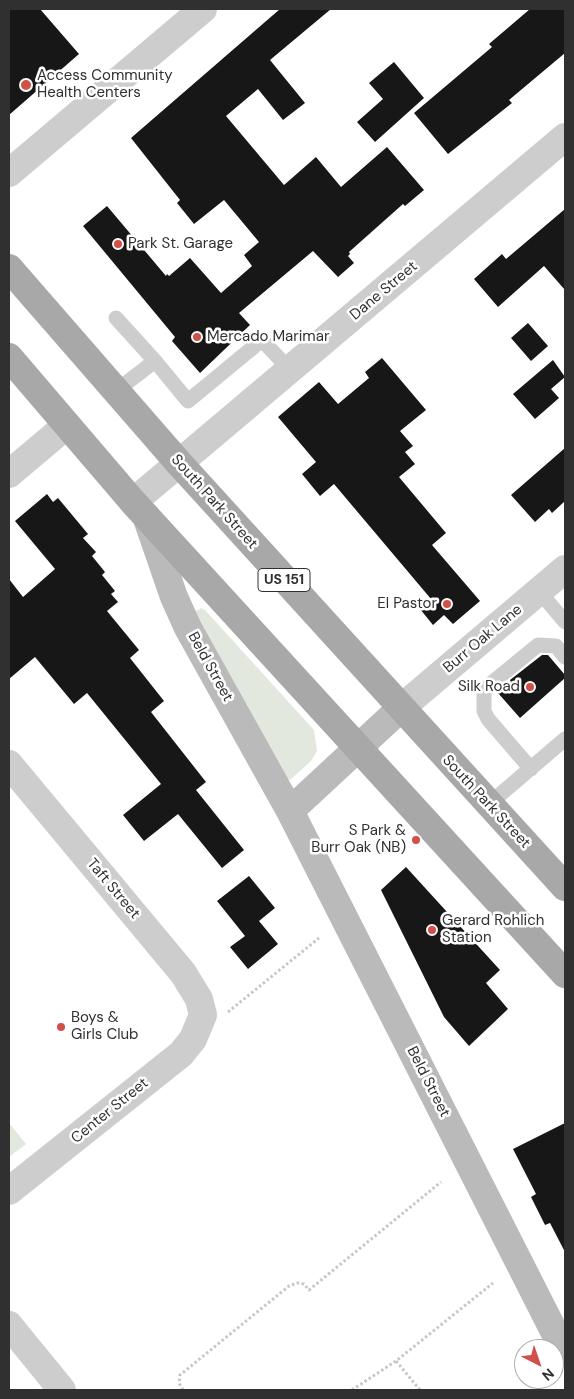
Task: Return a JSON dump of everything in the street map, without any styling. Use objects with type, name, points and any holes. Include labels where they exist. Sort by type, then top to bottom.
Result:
[{"type":"main road","name":"South Park Street","points":[[9,268],[178,462],[565,887]]},
{"type":"main road","points":[[9,357],[140,509],[565,974]]},
{"type":"street","points":[[9,173],[203,9]]},
{"type":"street","name":"Dane Street","points":[[140,509],[178,462],[565,138]]},
{"type":"street","points":[[9,474],[67,425]]},
{"type":"street","name":"Beld Street","points":[[140,509],[188,628],[290,811],[565,1353]]},
{"type":"street","name":"Burr Oak Lane","points":[[401,708],[565,569]]},
{"type":"street","points":[[290,811],[401,708]]},
{"type":"street","name":"Taft Street","points":[[9,764],[183,973],[199,999],[202,1022]]},
{"type":"street","name":"Center Street","points":[[9,1191],[181,1054],[193,1039],[202,1022]]},
{"type":"street","points":[[9,1325],[62,1390]]},
{"type":"lane","points":[[116,318],[188,401],[262,340],[289,369]]},
{"type":"lane","points":[[116,391],[154,362]]},
{"type":"lane","points":[[539,592],[565,622]]},
{"type":"lane","points":[[531,768],[488,719],[482,702],[484,694],[488,686],[538,645],[556,646],[565,656]]},
{"type":"lane","points":[[489,804],[565,739]]},
{"type":"path","points":[[227,1012],[318,938]]},
{"type":"path","points":[[183,1390],[179,1383],[180,1375],[290,1286],[297,1283],[304,1284],[309,1290],[441,1182]]},
{"type":"path","points":[[352,1390],[396,1361],[493,1283]]},
{"type":"path","points":[[396,1361],[420,1390]]},
{"type":"shaded area","points":[[201,608],[205,610],[314,730],[317,751],[311,761],[290,780],[279,777],[197,617],[196,611]]},
{"type":"shaded area","points":[[9,1123],[26,1144],[9,1157]]},
{"type":"building","name":"Access Community Health Centers","points":[[9,9],[40,9],[79,54],[9,115]]},
{"type":"building","points":[[280,9],[331,9],[270,60],[305,103],[283,120],[258,89],[226,116],[284,185],[316,157],[341,187],[387,147],[424,190],[405,206],[403,204],[349,252],[348,256],[354,263],[338,277],[313,251],[239,313],[250,325],[200,373],[172,341],[175,337],[83,226],[107,206],[166,276],[167,274],[169,276],[190,258],[221,293],[252,266],[244,255],[259,242],[224,200],[194,224],[177,203],[180,200],[131,138]]},
{"type":"building","points":[[530,9],[565,9],[565,53],[509,100],[512,103],[448,154],[414,113],[492,47],[489,44]]},
{"type":"building","points":[[394,62],[424,98],[375,142],[357,122],[383,99],[369,83]]},
{"type":"building","points":[[565,209],[565,290],[544,266],[498,307],[474,279],[502,254],[506,259]]},
{"type":"building","points":[[528,323],[548,346],[531,361],[511,338]]},
{"type":"building","points":[[382,358],[426,410],[400,431],[413,446],[405,452],[415,464],[399,477],[446,533],[432,545],[480,601],[453,624],[444,615],[433,625],[420,609],[431,599],[334,484],[320,496],[302,474],[316,462],[278,417],[319,382],[338,404],[369,378],[365,372]]},
{"type":"building","points":[[553,360],[565,377],[551,389],[559,398],[535,419],[513,394]]},
{"type":"building","points":[[565,448],[565,501],[552,513],[549,509],[535,522],[511,495]]},
{"type":"building","points":[[47,494],[53,502],[58,498],[88,534],[83,538],[96,552],[92,556],[105,572],[102,575],[115,591],[111,594],[118,602],[107,611],[139,650],[130,658],[164,701],[151,712],[206,782],[196,790],[244,850],[222,868],[178,814],[144,841],[123,815],[161,784],[87,693],[74,704],[35,657],[9,679],[9,579],[23,597],[55,569],[15,521]]},
{"type":"building","name":"Silk Road","points":[[542,655],[548,655],[565,675],[565,678],[520,718],[498,693],[511,682],[510,680]]},
{"type":"building","name":"Gerard Rohlich Station","points":[[406,867],[500,970],[486,983],[508,1009],[469,1046],[444,1017],[381,890]]},
{"type":"building","points":[[249,876],[275,908],[259,921],[278,944],[248,969],[230,947],[245,936],[217,901]]},
{"type":"building","points":[[565,1123],[565,1252],[550,1223],[545,1225],[531,1197],[536,1194],[513,1149]]},
{"type":"place","name":"Access Community Health Centers","points":[[26,85]]},
{"type":"place","name":"Park St. Garage","points":[[118,244]]},
{"type":"place","name":"Mercado Marimar","points":[[197,337]]},
{"type":"place","name":"El Pastor","points":[[447,604]]},
{"type":"place","name":"Silk Road","points":[[530,687]]},
{"type":"place","name":"S Park & Burr Oak (NB)","points":[[416,840]]},
{"type":"place","name":"Gerard Rohlich Station","points":[[432,930]]},
{"type":"place","name":"Boys & Girls Club","points":[[61,1027]]}]
